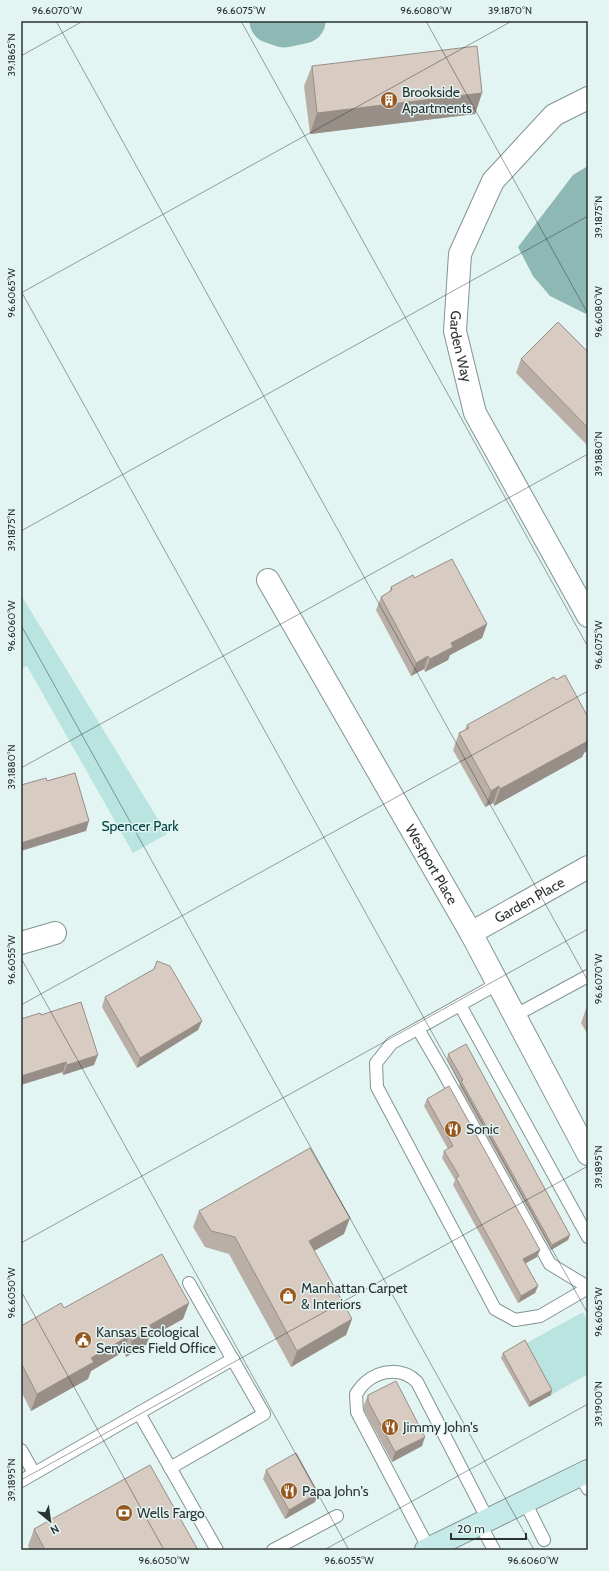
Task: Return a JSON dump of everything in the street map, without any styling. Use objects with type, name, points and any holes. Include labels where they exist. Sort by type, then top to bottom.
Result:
[{"type":"main road","points":[[428,1549],[525,1502],[586,1478]]},
{"type":"street","name":"Garden Way","points":[[588,98],[554,116],[494,181],[460,254],[455,331],[475,413],[588,616]]},
{"type":"street","name":"Westport Place","points":[[268,580],[470,933],[588,1154]]},
{"type":"street","name":"Garden Place","points":[[470,933],[588,867]]},
{"type":"street","points":[[21,943],[55,933]]},
{"type":"lane","points":[[514,1016],[588,976]]},
{"type":"lane","points":[[418,1029],[550,1264],[588,1287],[540,1316],[515,1320],[495,1309],[377,1087],[376,1063],[392,1043],[498,984]]},
{"type":"lane","points":[[460,1005],[588,1237]]},
{"type":"lane","points":[[170,1468],[264,1414],[189,1283]]},
{"type":"lane","points":[[21,1481],[233,1359]]},
{"type":"lane","points":[[428,1549],[357,1412],[356,1394],[366,1382],[385,1372],[403,1372],[412,1376],[417,1382],[484,1522],[494,1550]]},
{"type":"lane","points":[[139,1413],[217,1550]]},
{"type":"lane","points":[[21,1450],[34,1473]]},
{"type":"lane","points":[[525,1502],[544,1540]]},
{"type":"lane","points":[[273,1550],[337,1516]]},
{"type":"green space","name":"Spencer Park","points":[[21,595],[167,834],[133,853],[27,666],[21,668]]},
{"type":"green space","points":[[583,1312],[588,1322],[588,1374],[551,1395],[523,1345]]},
{"type":"shaded area","points":[[588,166],[588,315],[550,296],[533,276],[518,247],[573,175]]},
{"type":"building","points":[[477,46],[482,93],[317,113],[312,66]]},
{"type":"building","points":[[558,322],[588,352],[588,428],[521,359]]},
{"type":"building","points":[[452,559],[487,624],[451,643],[453,647],[430,659],[428,656],[416,663],[381,597],[392,590],[391,587],[413,575],[414,578]]},
{"type":"building","points":[[565,675],[588,717],[588,741],[500,789],[499,786],[491,791],[459,733],[469,728],[467,725],[554,677],[556,680]]},
{"type":"building","points":[[75,773],[89,821],[21,843],[21,785],[46,778],[47,781]]},
{"type":"building","points":[[157,961],[170,966],[202,1021],[140,1058],[105,997],[154,969]]},
{"type":"building","points":[[81,1002],[98,1055],[67,1065],[66,1062],[21,1076],[21,1019],[40,1013],[41,1015]]},
{"type":"building","points":[[466,1044],[570,1235],[552,1245],[461,1081],[463,1080],[448,1054]]},
{"type":"building","points":[[449,1086],[540,1250],[523,1259],[538,1286],[521,1296],[456,1178],[459,1176],[444,1151],[453,1146],[427,1099]]},
{"type":"building","name":"Manhattan Carpet & Interiors","points":[[310,1148],[350,1218],[309,1241],[352,1319],[297,1351],[235,1237],[211,1231],[199,1211]]},
{"type":"building","name":"Kansas Ecological Services Field Office","points":[[162,1254],[189,1303],[150,1325],[152,1329],[132,1341],[129,1336],[91,1358],[94,1362],[37,1394],[21,1363],[21,1326],[61,1303],[64,1308]]},
{"type":"building","points":[[525,1340],[552,1390],[530,1402],[503,1353]]},
{"type":"building","name":"Jimmy John's","points":[[396,1381],[425,1437],[395,1452],[368,1401],[368,1395]]},
{"type":"building","name":"Papa John's","points":[[296,1453],[318,1493],[289,1510],[266,1470]]},
{"type":"building","name":"Wells Fargo","points":[[150,1465],[198,1550],[45,1550],[34,1529]]},
{"type":"waterway","points":[[272,21],[284,25],[303,21]]},
{"type":"place","name":"Brookside Apartments","points":[[389,100]]},
{"type":"place","name":"Sonic","points":[[453,1129]]},
{"type":"place","name":"Manhattan Carpet & Interiors","points":[[288,1296]]},
{"type":"place","name":"Kansas Ecological Services Field Office","points":[[83,1340]]},
{"type":"place","name":"Jimmy John's","points":[[390,1427]]},
{"type":"place","name":"Papa John's","points":[[289,1491]]},
{"type":"place","name":"Wells Fargo","points":[[124,1513]]}]
